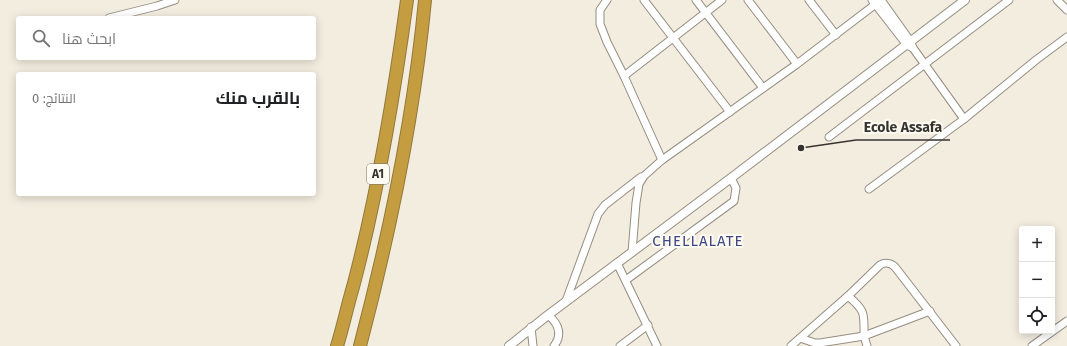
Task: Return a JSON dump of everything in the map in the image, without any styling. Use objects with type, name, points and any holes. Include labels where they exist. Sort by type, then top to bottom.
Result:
[{"type":"highway","name":"A1","points":[[337,346],[364,245],[374,196],[398,67],[407,0]]},
{"type":"highway","name":"A1","points":[[360,346],[381,264],[413,104],[425,0]]},
{"type":"street","points":[[117,16],[175,0]]},
{"type":"street","points":[[607,0],[600,10],[600,24],[606,42],[624,76],[662,160]]},
{"type":"street","points":[[644,0],[730,112]]},
{"type":"street","points":[[696,0],[764,88]]},
{"type":"street","points":[[624,76],[722,0]]},
{"type":"street","points":[[748,0],[797,64]]},
{"type":"street","points":[[809,0],[836,35]]},
{"type":"street","points":[[509,346],[531,327],[910,45],[965,0]]},
{"type":"street","points":[[829,137],[1009,0]]},
{"type":"street","points":[[1057,0],[1067,10]]},
{"type":"street","points":[[566,301],[598,214],[605,205],[644,176],[662,160],[836,35],[877,1],[964,119]]},
{"type":"street","points":[[869,189],[964,119],[1036,60],[1067,37]]},
{"type":"street","points":[[632,252],[638,191],[644,176]]},
{"type":"street","points":[[626,280],[734,200],[736,188],[731,178]]},
{"type":"street","points":[[617,263],[657,346]]},
{"type":"street","points":[[790,346],[848,296],[880,265],[886,263],[895,266],[956,346]]},
{"type":"street","points":[[848,296],[859,305],[863,312],[864,336],[867,346]]},
{"type":"street","points":[[800,338],[820,343],[864,336],[930,311]]},
{"type":"street","points":[[548,315],[559,330],[559,338],[556,345]]},
{"type":"street","points":[[1032,346],[1067,321]]},
{"type":"street","points":[[620,346],[648,325]]},
{"type":"street","points":[[531,327],[533,346]]},
{"type":"place","name":"Ecole Assafa","points":[[801,148]]},
{"type":"district","name":"CHELLALATE","points":[[698,241]]}]
